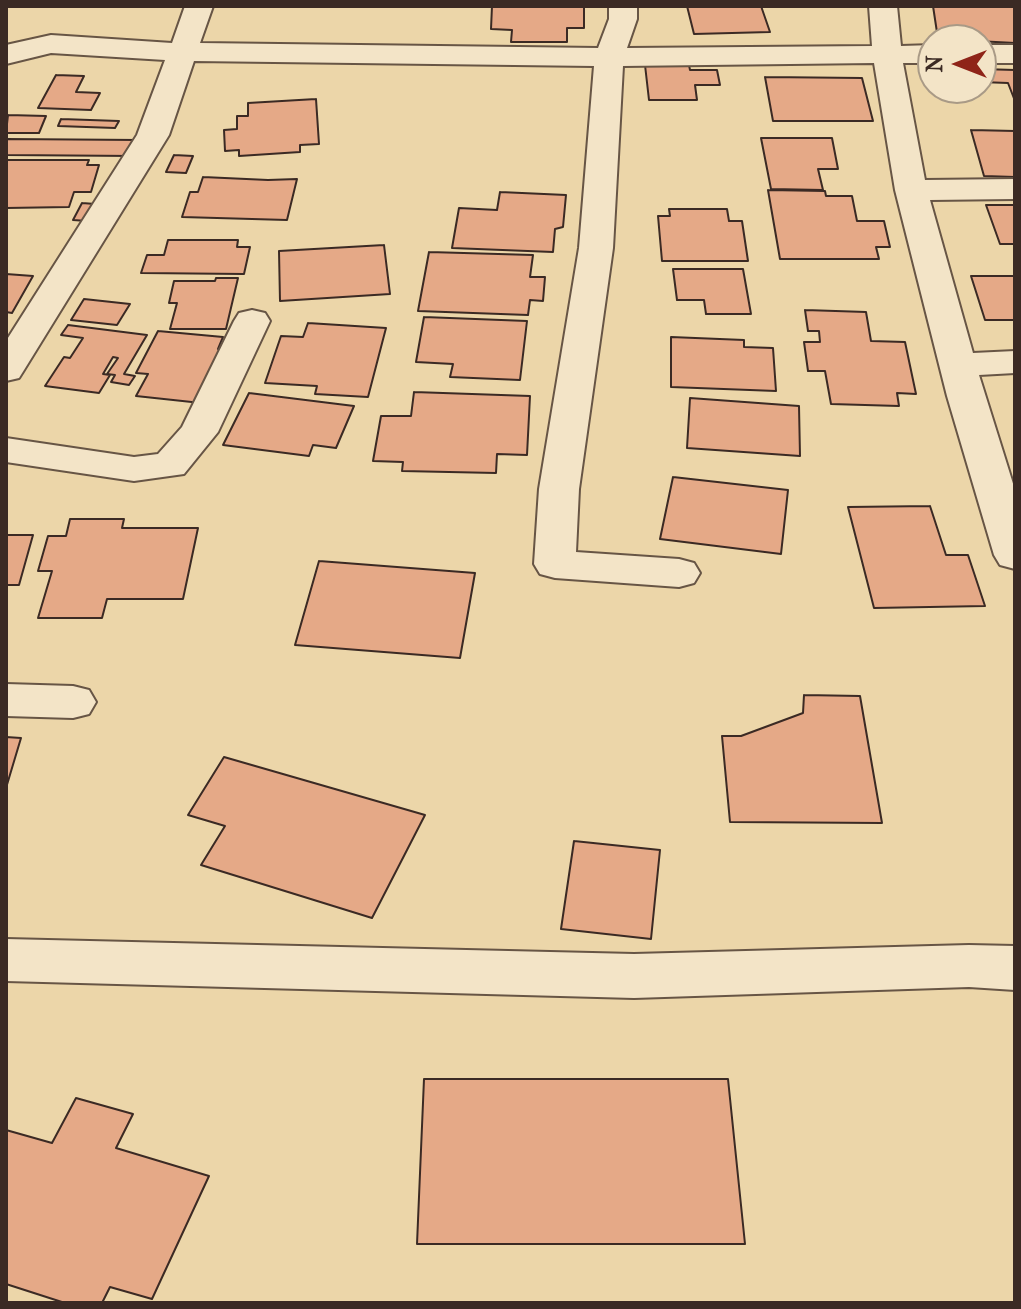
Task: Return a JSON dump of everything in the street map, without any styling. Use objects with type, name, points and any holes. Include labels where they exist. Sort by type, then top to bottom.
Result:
[{"type":"street","points":[[6,370],[153,135],[199,6]]},
{"type":"street","points":[[623,6],[623,19],[609,57],[596,248],[559,489],[555,564],[679,573]]},
{"type":"street","points":[[883,6],[887,54],[911,190],[958,365],[1015,555]]},
{"type":"street","points":[[6,55],[28,47],[51,44],[184,52],[609,57],[917,54]]},
{"type":"street","points":[[911,190],[1015,189]]},
{"type":"street","points":[[6,450],[134,469],[170,465],[199,432],[252,321]]},
{"type":"street","points":[[958,365],[1015,362]]},
{"type":"street","points":[[6,700],[73,702]]},
{"type":"street","points":[[6,960],[634,976],[969,966],[1015,968]]},
{"type":"building","points":[[492,6],[584,6],[584,28],[567,28],[567,42],[511,42],[512,30],[491,29]]},
{"type":"building","points":[[687,6],[761,6],[770,32],[694,34]]},
{"type":"building","points":[[933,6],[1015,6],[1015,43],[997,42],[997,24],[936,24]]},
{"type":"building","points":[[645,65],[689,65],[690,70],[717,70],[720,85],[695,85],[697,100],[649,100]]},
{"type":"building","points":[[997,69],[1015,70],[1015,101],[1008,83],[997,83]]},
{"type":"building","points":[[56,75],[84,76],[76,92],[100,93],[91,110],[38,108]]},
{"type":"building","points":[[765,77],[862,78],[873,121],[773,121]]},
{"type":"building","points":[[316,99],[319,144],[300,145],[300,152],[239,156],[239,150],[225,151],[224,130],[237,129],[237,116],[248,116],[248,103]]},
{"type":"building","points":[[8,115],[46,116],[39,133],[6,133]]},
{"type":"building","points":[[61,119],[119,121],[115,128],[58,126]]},
{"type":"building","points":[[971,130],[1015,131],[1015,177],[984,176]]},
{"type":"building","points":[[761,138],[832,138],[838,169],[818,169],[823,190],[771,189]]},
{"type":"building","points":[[6,139],[139,140],[134,156],[6,155]]},
{"type":"building","points":[[174,155],[193,156],[186,173],[166,172]]},
{"type":"building","points":[[7,160],[89,160],[87,165],[99,165],[91,192],[74,192],[69,207],[6,208]]},
{"type":"building","points":[[203,177],[297,179],[287,220],[182,217],[190,192],[198,192]]},
{"type":"building","points":[[768,190],[825,191],[826,196],[852,196],[857,221],[884,221],[890,247],[876,247],[879,259],[780,259]]},
{"type":"building","points":[[500,192],[566,195],[563,227],[555,229],[553,252],[452,248],[459,208],[497,210]]},
{"type":"building","points":[[82,203],[95,204],[87,221],[73,220]]},
{"type":"building","points":[[986,205],[1015,205],[1015,244],[1000,244]]},
{"type":"building","points":[[669,209],[727,209],[729,221],[742,221],[748,261],[662,261],[658,216],[670,216]]},
{"type":"building","points":[[168,240],[238,240],[237,247],[250,247],[244,274],[141,273],[147,255],[164,255]]},
{"type":"building","points":[[384,245],[390,294],[280,301],[279,251]]},
{"type":"building","points":[[429,252],[533,255],[530,277],[545,277],[543,301],[530,300],[528,315],[418,311]]},
{"type":"building","points":[[673,269],[743,269],[751,314],[706,314],[704,300],[677,300]]},
{"type":"building","points":[[6,274],[33,276],[12,313],[6,312]]},
{"type":"building","points":[[971,276],[1015,276],[1015,320],[985,320]]},
{"type":"building","points":[[216,278],[238,278],[226,329],[170,329],[177,303],[169,303],[174,281],[215,281]]},
{"type":"building","points":[[84,299],[130,304],[117,325],[71,320]]},
{"type":"building","points":[[805,310],[866,312],[871,341],[905,342],[916,394],[897,393],[899,406],[831,404],[825,371],[808,371],[804,342],[820,342],[819,331],[808,331]]},
{"type":"building","points":[[424,317],[527,321],[520,380],[450,377],[453,364],[416,362]]},
{"type":"building","points":[[308,323],[386,328],[368,397],[315,394],[317,386],[265,383],[281,336],[303,337]]},
{"type":"building","points":[[68,325],[147,335],[124,374],[135,376],[129,385],[111,382],[115,375],[107,374],[118,358],[113,357],[103,374],[110,375],[99,393],[45,386],[64,357],[70,358],[83,338],[61,335]]},
{"type":"building","points":[[158,331],[223,337],[218,349],[226,350],[201,403],[136,396],[148,374],[136,373]]},
{"type":"building","points":[[671,337],[744,340],[744,347],[773,348],[776,391],[671,387]]},
{"type":"building","points":[[414,392],[530,396],[527,455],[497,454],[496,473],[402,471],[403,462],[373,461],[381,416],[411,416]]},
{"type":"building","points":[[249,393],[354,406],[336,448],[313,445],[309,456],[223,445]]},
{"type":"building","points":[[690,398],[799,406],[800,456],[687,448]]},
{"type":"building","points":[[673,477],[788,490],[781,554],[660,539]]},
{"type":"building","points":[[930,506],[946,555],[968,555],[985,606],[874,608],[848,507]]},
{"type":"building","points":[[70,519],[124,519],[122,528],[198,528],[183,599],[107,599],[102,618],[38,618],[52,571],[38,571],[48,536],[66,536]]},
{"type":"building","points":[[6,535],[33,535],[19,585],[6,585]]},
{"type":"building","points":[[319,561],[475,573],[460,658],[295,645]]},
{"type":"building","points":[[804,695],[860,696],[882,823],[730,822],[722,736],[741,736],[803,713]]},
{"type":"building","points":[[6,737],[21,738],[6,788]]},
{"type":"building","points":[[224,757],[425,815],[372,918],[201,865],[225,826],[188,815]]},
{"type":"building","points":[[574,841],[660,850],[651,939],[561,929]]},
{"type":"building","points":[[424,1079],[728,1079],[745,1244],[417,1244]]},
{"type":"building","points":[[76,1098],[133,1114],[116,1148],[209,1176],[152,1299],[110,1287],[102,1303],[65,1303],[6,1284],[6,1130],[52,1143]]}]
